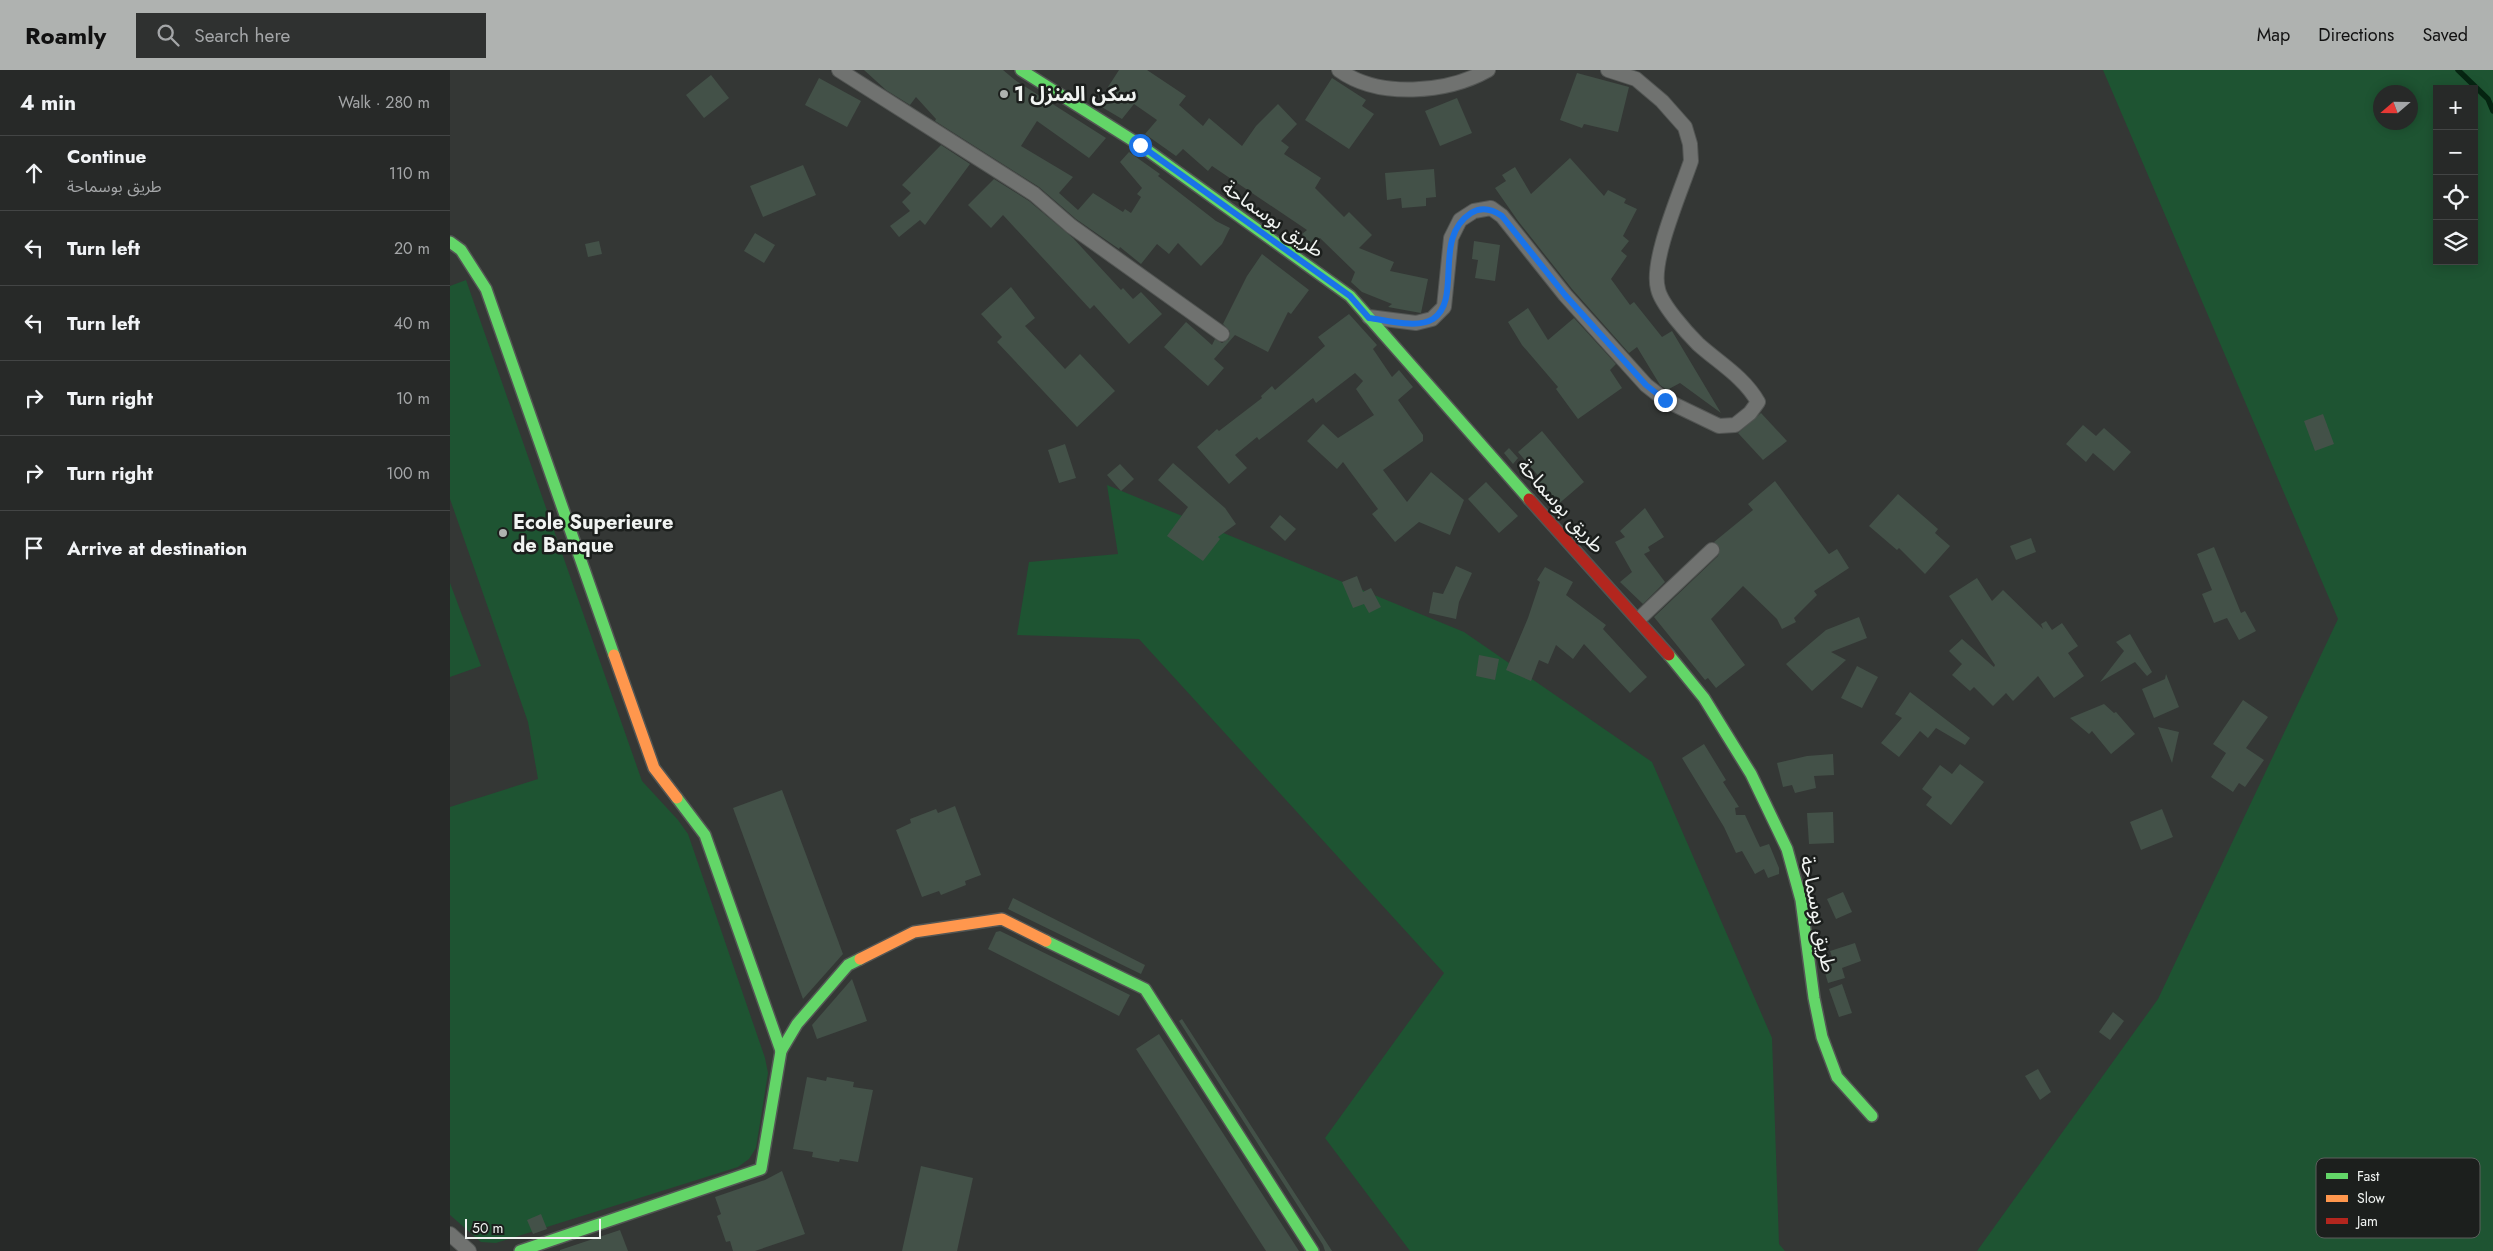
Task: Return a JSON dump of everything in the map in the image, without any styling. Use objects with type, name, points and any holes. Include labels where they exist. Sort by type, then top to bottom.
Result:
[{"type":"street","points":[[839,70],[1034,194],[1071,226],[1222,334]]},
{"type":"street","name":"طريق بوسماحة","points":[[1021,70],[1140,145],[1350,296],[1470,435],[1639,620],[1704,698],[1752,774],[1783,841],[1801,900],[1814,998],[1822,1037],[1837,1077],[1872,1116]]},
{"type":"street","points":[[1339,70],[1373,87],[1434,89],[1488,70]]},
{"type":"street","points":[[1369,318],[1416,323],[1432,319],[1444,307],[1451,238],[1460,220],[1474,211],[1491,208],[1502,216],[1565,295],[1646,385],[1665,400],[1719,426],[1735,425],[1750,413],[1758,402],[1750,387],[1697,343],[1667,306],[1658,290],[1657,265],[1691,161],[1690,144],[1685,126],[1662,100],[1636,79],[1608,70]]},
{"type":"street","points":[[450,242],[461,250],[486,289],[654,768],[705,835],[781,1051]]},
{"type":"street","points":[[1639,620],[1712,550]]},
{"type":"street","points":[[520,1251],[761,1169],[781,1051],[797,1024],[848,965],[914,932],[1002,919],[1145,988],[1313,1251]]},
{"type":"street","points":[[450,1234],[469,1251]]},
{"type":"green space","points":[[2103,70],[2493,70],[2493,1251],[1977,1251],[2158,999],[2338,619]]},
{"type":"green space","name":"Ecole Superieure de Banque","points":[[466,280],[642,781],[678,820],[688,834],[765,1058],[768,1073],[756,1148],[749,1159],[738,1167],[496,1243],[481,1242],[450,1215],[450,807],[538,779],[528,722],[450,499],[450,286]]},
{"type":"green space","points":[[1107,485],[1464,632],[1652,762],[1772,1038],[1779,1244],[1785,1251],[1410,1251],[1325,1138],[1444,973],[1139,639],[1017,635],[1029,562],[1118,554]]},
{"type":"green space","points":[[450,583],[481,666],[450,677]]},
{"type":"building","points":[[864,70],[1003,70],[1015,80],[1106,138],[1089,158],[1037,121],[1021,146],[1073,177],[1059,193],[1078,210],[1093,193],[1123,212],[1125,209],[1131,213],[1141,197],[1137,194],[1142,188],[1120,162],[1129,152],[1160,174],[1158,176],[1216,221],[1230,228],[1222,244],[1201,266],[1178,243],[1169,254],[1157,244],[1141,264],[1120,247],[1119,249],[1076,219],[1039,187],[935,121],[936,119],[916,97],[910,105],[886,90]]},
{"type":"building","points":[[1119,70],[1147,70],[1186,96],[1179,105],[1203,126],[1209,118],[1242,146],[1256,126],[1278,104],[1297,124],[1281,141],[1289,147],[1284,154],[1321,178],[1315,188],[1344,217],[1349,212],[1372,235],[1359,248],[1394,262],[1390,271],[1428,279],[1421,313],[1388,307],[1392,304],[1362,292],[1351,282],[1355,272],[1320,238],[1312,245],[1302,234],[1307,230],[1212,166],[1208,171],[1183,149],[1176,156],[1145,134],[1157,120],[1134,104],[1122,119],[1100,106],[1113,90],[1108,87]]},
{"type":"building","points":[[1577,73],[1629,87],[1618,132],[1584,124],[1582,128],[1560,120]]},
{"type":"building","points":[[711,75],[729,98],[704,118],[686,95]]},
{"type":"building","points":[[819,78],[861,101],[847,127],[805,105]]},
{"type":"building","points":[[1332,78],[1366,100],[1362,106],[1374,114],[1349,149],[1305,120]]},
{"type":"building","points":[[1457,98],[1472,133],[1440,146],[1425,111]]},
{"type":"building","points":[[941,145],[970,164],[925,225],[920,220],[899,237],[890,226],[910,211],[902,202],[911,193],[902,185]]},
{"type":"building","points":[[1570,158],[1604,196],[1608,190],[1626,199],[1624,203],[1637,209],[1623,236],[1629,241],[1621,251],[1627,256],[1611,279],[1630,305],[1634,302],[1662,337],[1672,331],[1721,413],[1680,383],[1667,390],[1660,385],[1637,347],[1629,353],[1572,289],[1518,221],[1495,188],[1506,181],[1502,175],[1515,167],[1531,194]]},
{"type":"building","points":[[803,165],[816,195],[763,217],[750,186]]},
{"type":"building","points":[[1434,169],[1436,197],[1426,198],[1426,206],[1402,208],[1401,198],[1387,200],[1385,173]]},
{"type":"building","points":[[994,179],[1029,201],[1073,238],[1121,290],[1123,288],[1133,299],[1141,292],[1162,314],[1129,344],[1094,305],[1090,309],[1003,215],[991,228],[968,205]]},
{"type":"building","points":[[755,233],[775,245],[764,263],[744,251]]},
{"type":"building","points":[[599,241],[602,254],[588,257],[585,244]]},
{"type":"building","points":[[1474,241],[1500,245],[1495,281],[1475,278],[1478,260],[1472,259]]},
{"type":"building","points":[[1262,254],[1309,290],[1291,314],[1288,312],[1268,352],[1235,335],[1214,359],[1224,368],[1208,386],[1164,347],[1186,322],[1212,345],[1215,339],[1222,343],[1229,339],[1230,331],[1223,324],[1247,276]]},
{"type":"building","points":[[1011,287],[1035,318],[1025,326],[1065,369],[1080,354],[1115,391],[1077,427],[997,342],[1002,337],[981,314]]},
{"type":"building","points":[[1528,308],[1548,340],[1574,318],[1616,364],[1610,370],[1622,388],[1578,419],[1556,389],[1558,387],[1522,345],[1508,322]]},
{"type":"building","points":[[1349,314],[1377,345],[1373,349],[1392,377],[1399,370],[1413,387],[1398,400],[1423,435],[1423,441],[1383,470],[1407,502],[1431,472],[1464,500],[1450,535],[1419,522],[1395,542],[1372,514],[1378,509],[1343,462],[1337,469],[1307,441],[1323,424],[1338,438],[1374,415],[1356,389],[1363,381],[1355,373],[1316,403],[1313,398],[1259,440],[1257,437],[1235,455],[1247,468],[1229,484],[1197,447],[1217,429],[1219,431],[1262,398],[1261,396],[1272,386],[1275,390],[1325,346],[1318,337]]},
{"type":"building","points":[[1761,413],[1787,441],[1763,460],[1738,433]]},
{"type":"building","points":[[2323,414],[2334,444],[2315,451],[2304,421]]},
{"type":"building","points":[[2083,425],[2096,436],[2104,428],[2131,452],[2114,471],[2093,453],[2086,462],[2066,444]]},
{"type":"building","points":[[1542,431],[1584,482],[1555,507],[1535,484],[1541,479],[1518,452]]},
{"type":"building","points":[[1065,444],[1076,478],[1059,483],[1048,450]]},
{"type":"building","points":[[1509,448],[1518,458],[1513,464],[1504,453]]},
{"type":"building","points":[[1173,463],[1225,508],[1236,524],[1218,537],[1220,539],[1203,561],[1167,536],[1188,507],[1158,480]]},
{"type":"building","points":[[1120,464],[1134,479],[1121,491],[1107,475]]},
{"type":"building","points":[[1775,481],[1829,554],[1837,549],[1849,568],[1814,591],[1817,595],[1794,618],[1796,622],[1782,629],[1777,619],[1743,586],[1711,619],[1745,665],[1716,688],[1708,678],[1705,680],[1654,617],[1718,556],[1720,548],[1714,542],[1753,510],[1748,504]]},
{"type":"building","points":[[1486,482],[1518,516],[1499,533],[1468,499]]},
{"type":"building","points":[[1898,494],[1938,529],[1935,533],[1950,546],[1925,574],[1899,548],[1897,550],[1869,526]]},
{"type":"building","points":[[1645,508],[1664,537],[1648,547],[1650,551],[1644,554],[1665,582],[1643,604],[1620,582],[1632,572],[1615,542],[1625,537],[1620,531]]},
{"type":"building","points":[[1280,515],[1296,529],[1285,541],[1270,527]]},
{"type":"building","points":[[2031,538],[2036,552],[2016,560],[2010,546]]},
{"type":"building","points":[[2214,547],[2241,613],[2245,611],[2256,631],[2239,640],[2227,618],[2214,623],[2202,594],[2212,590],[2197,554]]},
{"type":"building","points":[[1456,566],[1472,573],[1459,602],[1456,619],[1429,613],[1433,592],[1443,594]]},
{"type":"building","points":[[1545,567],[1573,582],[1566,595],[1606,625],[1603,629],[1647,677],[1630,693],[1584,644],[1573,659],[1556,645],[1548,664],[1539,660],[1531,681],[1506,670],[1528,618],[1540,582],[1537,580]]},
{"type":"building","points":[[1357,576],[1363,592],[1371,588],[1381,607],[1369,613],[1364,604],[1353,608],[1342,582]]},
{"type":"building","points":[[1977,578],[1992,601],[2003,590],[2043,629],[2041,624],[2046,621],[2052,630],[2062,623],[2078,646],[2068,653],[2084,676],[2054,698],[2038,676],[2013,701],[2006,693],[1993,706],[1974,687],[1970,691],[1952,675],[1962,664],[1949,651],[1962,639],[1994,667],[1995,665],[1949,596]]},
{"type":"building","points":[[1859,617],[1867,638],[1831,652],[1846,660],[1812,691],[1786,664],[1826,630]]},
{"type":"building","points":[[2130,634],[2152,672],[2147,676],[2135,662],[2100,682],[2124,651],[2116,642]]},
{"type":"building","points":[[1479,655],[1499,659],[1495,680],[1476,676]]},
{"type":"building","points":[[1857,666],[1878,677],[1862,708],[1841,698]]},
{"type":"building","points":[[2166,674],[2179,707],[2154,718],[2142,689],[2165,679]]},
{"type":"building","points":[[1910,692],[1970,738],[1965,745],[1936,728],[1928,738],[1920,731],[1899,757],[1881,743],[1902,718],[1895,714]]},
{"type":"building","points":[[2243,700],[2268,717],[2246,748],[2264,760],[2245,787],[2239,783],[2233,792],[2211,777],[2226,753],[2213,744]]},
{"type":"building","points":[[2104,704],[2114,713],[2116,712],[2135,734],[2111,754],[2092,731],[2089,734],[2070,718]]},
{"type":"building","points":[[2158,727],[2179,732],[2172,763]]},
{"type":"building","points":[[1704,744],[1726,780],[1723,782],[1739,807],[1735,808],[1736,815],[1745,815],[1760,847],[1769,844],[1779,868],[1779,874],[1768,878],[1764,869],[1755,874],[1742,851],[1736,853],[1724,827],[1682,758]]},
{"type":"building","points":[[1833,754],[1834,775],[1814,776],[1816,788],[1795,793],[1792,785],[1783,787],[1777,763],[1807,756]]},
{"type":"building","points":[[1960,764],[1984,782],[1951,825],[1926,805],[1932,797],[1922,789],[1940,765],[1952,774]]},
{"type":"building","points":[[782,790],[843,954],[803,999],[733,808]]},
{"type":"building","points":[[955,806],[981,875],[965,881],[966,885],[941,895],[939,891],[922,897],[896,830],[911,823],[910,819],[936,809],[938,813]]},
{"type":"building","points":[[2162,809],[2173,837],[2141,850],[2130,822]]},
{"type":"building","points":[[1833,812],[1834,843],[1809,844],[1807,813]]},
{"type":"building","points":[[1843,892],[1852,912],[1836,919],[1827,899]]},
{"type":"building","points":[[1013,898],[1145,965],[1141,974],[1008,909]]},
{"type":"building","points":[[1000,931],[1130,995],[1119,1016],[988,949],[996,932]]},
{"type":"building","points":[[1855,943],[1861,961],[1842,968],[1845,978],[1828,983],[1823,966],[1834,963],[1830,951]]},
{"type":"building","points":[[852,979],[867,1021],[817,1039],[812,1025]]},
{"type":"building","points":[[1842,984],[1852,1013],[1839,1017],[1829,989]]},
{"type":"building","points":[[2113,1012],[2124,1021],[2110,1040],[2099,1032]]},
{"type":"building","points":[[1182,1019],[1332,1251],[1325,1251],[1323,1245],[1179,1021]]},
{"type":"building","points":[[1159,1034],[1299,1251],[1266,1251],[1136,1049]]},
{"type":"building","points":[[2038,1069],[2051,1092],[2040,1100],[2025,1076]]},
{"type":"building","points":[[807,1077],[826,1081],[827,1077],[854,1082],[853,1087],[873,1090],[858,1162],[840,1159],[839,1162],[812,1157],[813,1152],[793,1149]]},
{"type":"building","points":[[921,1166],[973,1178],[957,1251],[902,1251]]},
{"type":"building","points":[[782,1171],[805,1234],[755,1251],[733,1251],[730,1241],[726,1242],[717,1216],[721,1214],[715,1197],[765,1180]]},
{"type":"building","points":[[541,1214],[547,1229],[533,1234],[527,1220]]},
{"type":"building","points":[[620,1230],[628,1251],[560,1251],[560,1250]]},
{"type":"waterway","points":[[2458,70],[2488,99],[2493,111]]},
{"type":"traffic: fast","points":[[1021,70],[1140,145],[1350,296],[1529,499]]},
{"type":"traffic: fast","points":[[450,242],[461,250],[486,289],[614,655]]},
{"type":"traffic: fast","points":[[1669,655],[1704,698],[1751,774],[1787,849],[1801,900],[1814,998],[1822,1037],[1837,1077],[1872,1116]]},
{"type":"traffic: fast","points":[[677,798],[705,835],[781,1051]]},
{"type":"traffic: fast","points":[[1046,941],[1145,989],[1313,1251]]},
{"type":"traffic: fast","points":[[520,1251],[761,1169],[781,1051],[797,1024],[848,965],[860,959]]},
{"type":"traffic: slow","points":[[614,655],[654,768],[677,798]]},
{"type":"traffic: slow","points":[[860,959],[914,932],[1002,919],[1046,941]]},
{"type":"traffic: jam","points":[[1529,499],[1669,655]]},
{"type":"place","name":"سكن المنزل 1","points":[[1004,94]]},
{"type":"place","name":"Ecole Superieure de Banque","points":[[503,533]]},
{"type":"route","points":[[1140,145],[1226,209],[1350,296],[1369,318],[1416,323],[1432,319],[1444,307],[1451,238],[1460,220],[1474,211],[1491,208],[1502,216],[1565,295],[1646,385],[1665,400]]}]
